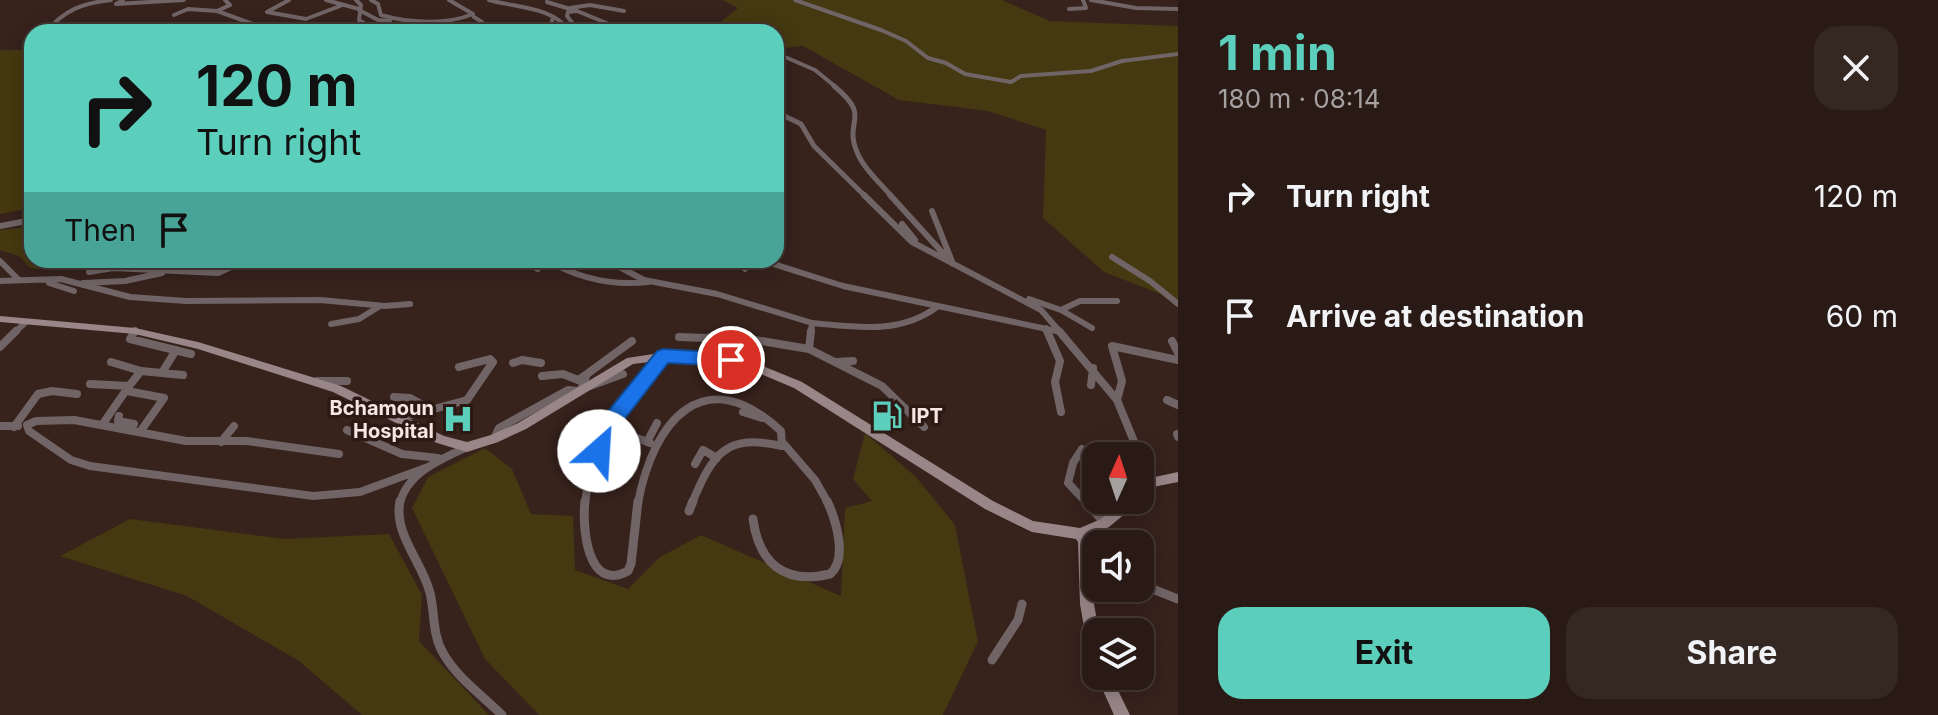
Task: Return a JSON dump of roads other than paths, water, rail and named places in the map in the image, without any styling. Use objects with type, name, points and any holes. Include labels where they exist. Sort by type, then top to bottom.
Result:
[{"type":"main road","points":[[0,319],[135,331],[231,355],[315,382],[401,418],[441,440],[467,447],[494,439],[621,365],[663,356],[731,360],[783,378],[832,404],[1000,512],[1048,531],[1080,534],[1105,523],[1116,514]]},
{"type":"main road","points":[[1154,484],[1178,477]]},
{"type":"main road","points":[[1080,534],[1082,538]]},
{"type":"main road","points":[[1089,618],[1091,602]]},
{"type":"main road","points":[[1110,690],[1122,715]]},
{"type":"street","points":[[52,24],[59,15],[75,6],[111,0],[122,4],[184,0]]},
{"type":"street","points":[[217,11],[230,5],[225,0]]},
{"type":"street","points":[[289,0],[267,11],[267,15],[306,19],[340,6]]},
{"type":"street","points":[[326,0],[359,10],[378,20],[390,21]]},
{"type":"street","points":[[356,0],[361,5],[359,20],[362,24]]},
{"type":"street","points":[[371,0],[378,4],[380,12],[386,17],[473,16]]},
{"type":"street","points":[[449,0],[472,12],[482,22]]},
{"type":"street","points":[[489,0],[553,17],[567,24]]},
{"type":"street","points":[[795,0],[881,30],[906,41],[928,58],[946,63],[965,74],[997,81],[1011,82],[1021,76],[1091,71],[1122,61],[1178,54]]},
{"type":"street","points":[[1069,9],[1086,8],[1083,0]]},
{"type":"street","points":[[1091,0],[1132,8],[1178,9]]},
{"type":"street","points":[[547,2],[588,11],[613,24]]},
{"type":"street","points":[[518,8],[524,4]]},
{"type":"street","points":[[569,9],[578,5],[624,11]]},
{"type":"street","points":[[174,15],[188,9],[217,11],[250,24]]},
{"type":"street","points":[[569,9],[567,16],[575,24]]},
{"type":"street","points":[[273,20],[278,16]]},
{"type":"street","points":[[551,24],[553,17]]},
{"type":"street","points":[[608,22],[614,17]]},
{"type":"street","points":[[420,19],[423,24]]},
{"type":"street","points":[[784,57],[822,75],[840,88],[857,111],[853,141],[858,156],[953,265]]},
{"type":"street","points":[[839,94],[857,111]]},
{"type":"street","points":[[784,116],[801,124],[814,146],[856,185],[886,220],[918,246],[1017,295],[1061,310],[1092,328]]},
{"type":"street","points":[[856,185],[857,197]]},
{"type":"street","points":[[932,211],[950,250],[953,265]]},
{"type":"street","points":[[0,226],[24,222]]},
{"type":"street","points":[[902,224],[918,246]]},
{"type":"street","points":[[1112,257],[1178,304]]},
{"type":"street","points":[[0,261],[17,280]]},
{"type":"street","points":[[89,272],[113,268],[218,273],[229,268]]},
{"type":"street","points":[[562,268],[602,281],[650,282],[707,292],[812,323],[893,326],[922,318],[936,304]]},
{"type":"street","points":[[620,268],[650,282]]},
{"type":"street","points":[[784,268],[840,286],[1008,318],[1062,332]]},
{"type":"street","points":[[74,287],[125,281],[176,270]]},
{"type":"street","points":[[0,281],[61,279],[74,287],[130,297],[215,302],[320,300],[380,306],[410,304]]},
{"type":"street","points":[[1017,295],[1041,310],[1093,368],[1117,400],[1134,442]]},
{"type":"street","points":[[1061,310],[1080,301],[1117,301]]},
{"type":"street","points":[[331,324],[359,319],[380,306]]},
{"type":"street","points":[[0,347],[26,322]]},
{"type":"street","points":[[809,349],[812,323]]},
{"type":"street","points":[[1046,328],[1060,361],[1055,382],[1061,412]]},
{"type":"street","points":[[135,331],[130,339],[191,354]]},
{"type":"street","points":[[679,337],[707,338],[719,334],[809,349],[892,393],[924,427]]},
{"type":"street","points":[[542,376],[563,374],[578,380],[632,341]]},
{"type":"street","points":[[1172,341],[1178,353]]},
{"type":"street","points":[[1117,400],[1122,394],[1124,382],[1112,346],[1178,360]]},
{"type":"street","points":[[163,371],[176,350]]},
{"type":"street","points":[[657,423],[643,482],[631,565],[625,574],[603,573],[591,560],[584,527],[590,470],[612,421],[663,356]]},
{"type":"street","points":[[401,418],[467,400],[477,382],[489,373],[493,362],[490,359],[459,367]]},
{"type":"street","points":[[513,363],[540,361],[542,376]]},
{"type":"street","points":[[834,362],[853,361]]},
{"type":"street","points":[[111,362],[141,371],[183,375]]},
{"type":"street","points":[[528,362],[542,376]]},
{"type":"street","points":[[1091,385],[1093,368]]},
{"type":"street","points":[[102,425],[141,371]]},
{"type":"street","points":[[581,389],[587,374]]},
{"type":"street","points":[[581,389],[623,374]]},
{"type":"street","points":[[315,382],[347,381]]},
{"type":"street","points":[[90,384],[128,388],[164,398],[140,432]]},
{"type":"street","points":[[14,427],[35,395],[42,390],[77,394]]},
{"type":"street","points":[[707,392],[707,397],[743,406],[771,421],[781,431],[784,444],[805,465],[838,523],[837,567],[834,573],[811,576],[780,569],[768,562],[755,536],[753,519]]},
{"type":"street","points":[[394,397],[416,400],[432,410]]},
{"type":"street","points":[[651,444],[675,413],[715,400]]},
{"type":"street","points":[[1167,400],[1178,405]]},
{"type":"street","points":[[743,412],[771,421]]},
{"type":"street","points":[[119,416],[118,421],[134,424],[130,430]]},
{"type":"street","points":[[0,426],[14,427],[63,419],[186,441],[247,441],[339,454]]},
{"type":"street","points":[[27,425],[29,431],[71,460],[90,466],[313,496],[345,497],[371,491],[467,447]]},
{"type":"street","points":[[219,443],[234,426]]},
{"type":"street","points":[[347,430],[416,459],[444,458]]},
{"type":"street","points":[[637,438],[651,444]]},
{"type":"street","points":[[689,511],[706,471],[731,440],[784,444]]},
{"type":"street","points":[[1082,449],[1073,463],[1068,483],[1082,501]]},
{"type":"street","points":[[695,464],[703,450],[717,458]]},
{"type":"street","points":[[428,467],[406,488],[399,522],[429,586],[436,637],[444,655],[502,715]]},
{"type":"street","points":[[1096,514],[1105,523]]},
{"type":"street","points":[[1154,590],[1178,599]]},
{"type":"street","points":[[992,660],[1018,620],[1022,604]]},
{"type":"place","name":"IPT","points":[[887,416]]},
{"type":"place","name":"Bchamoun Hospital","points":[[458,419]]}]
